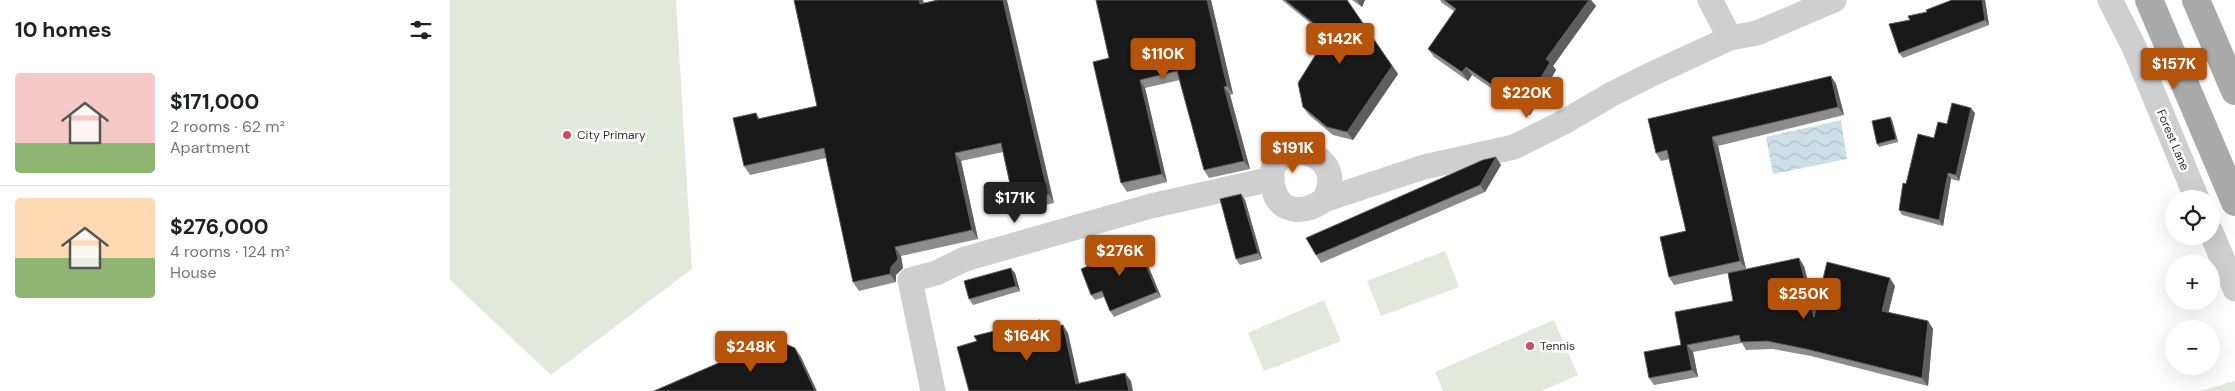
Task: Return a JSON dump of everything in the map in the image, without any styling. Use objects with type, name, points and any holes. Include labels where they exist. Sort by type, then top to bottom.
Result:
[{"type":"main road","points":[[2149,0],[2235,202]]},
{"type":"main road","points":[[2196,0],[2235,91]]},
{"type":"street","points":[[1710,0],[1730,38]]},
{"type":"street","points":[[1324,200],[1330,189],[1330,179],[1320,159],[1312,153],[1301,151],[1289,152],[1280,158],[1274,168],[1272,179],[1274,191],[1279,202],[1287,208],[1306,209],[1324,200],[1424,167],[1514,147],[1564,122],[1612,94],[1730,38],[1757,33],[1834,0]]},
{"type":"street","name":"Forest Lane","points":[[2110,0],[2134,47],[2193,190]]},
{"type":"street","points":[[934,391],[910,280],[936,273],[965,258],[1151,206],[1272,179]]},
{"type":"street","points":[[2216,245],[2235,290]]},
{"type":"green space","name":"City Primary","points":[[450,0],[676,0],[692,269],[551,375],[450,280]]},
{"type":"green space","points":[[1445,251],[1459,287],[1381,316],[1367,281]]},
{"type":"green space","points":[[1324,300],[1341,341],[1264,371],[1248,333]]},
{"type":"green space","name":"Tennis","points":[[1554,320],[1578,375],[1542,391],[1443,391],[1435,372]]},
{"type":"green space","points":[[2235,381],[2235,391],[2200,391]]},
{"type":"water","points":[[1841,120],[1847,159],[1773,174],[1766,137]]},
{"type":"building","points":[[794,0],[919,0],[920,4],[938,0],[1003,0],[1048,194],[1014,202],[1001,143],[955,153],[972,230],[895,247],[898,259],[891,267],[890,274],[853,282],[824,148],[744,166],[733,118],[756,113],[758,119],[817,106]]},
{"type":"building","points":[[1096,0],[1207,0],[1227,86],[1224,87],[1244,161],[1204,170],[1177,71],[1140,80],[1162,174],[1121,183],[1093,62],[1109,58]]},
{"type":"building","points":[[1285,0],[1347,0],[1392,66],[1347,132],[1327,127],[1303,107],[1298,83],[1328,35]]},
{"type":"building","points":[[1444,0],[1589,0],[1546,59],[1550,62],[1524,107],[1466,67],[1462,72],[1428,49],[1456,9]]},
{"type":"building","points":[[1952,0],[1982,0],[1985,20],[1899,53],[1889,24],[1910,20],[1908,16],[1927,12],[1926,10]]},
{"type":"building","points":[[1831,76],[1838,107],[1712,137],[1740,261],[1669,277],[1660,237],[1686,231],[1667,150],[1656,153],[1648,119]]},
{"type":"building","points":[[1952,103],[1971,108],[1956,175],[1948,173],[1939,220],[1899,210],[1903,183],[1906,184],[1918,134],[1934,138],[1938,122],[1947,124]]},
{"type":"building","points":[[1890,117],[1896,139],[1877,144],[1872,121]]},
{"type":"building","points":[[1496,157],[1480,185],[1316,255],[1306,238],[1483,160]]},
{"type":"building","points":[[1241,194],[1258,253],[1236,259],[1220,199]]},
{"type":"building","points":[[1136,241],[1157,292],[1110,311],[1102,291],[1091,295],[1081,269],[1098,262],[1096,257]]},
{"type":"building","points":[[1799,258],[1814,317],[1827,262],[1890,278],[1882,311],[1928,321],[1922,378],[1767,341],[1741,342],[1739,335],[1687,345],[1692,370],[1649,378],[1644,352],[1681,345],[1675,312],[1733,301],[1728,273]]},
{"type":"building","points":[[1011,268],[1016,286],[969,299],[964,281]]},
{"type":"building","points":[[1040,320],[1042,330],[1063,325],[1076,384],[1125,373],[1129,391],[969,391],[957,347],[977,341],[974,336]]},
{"type":"building","points":[[774,339],[795,348],[815,391],[654,391]]},
{"type":"place","name":"City Primary","points":[[567,135]]},
{"type":"place","name":"Tennis","points":[[1530,346]]}]
